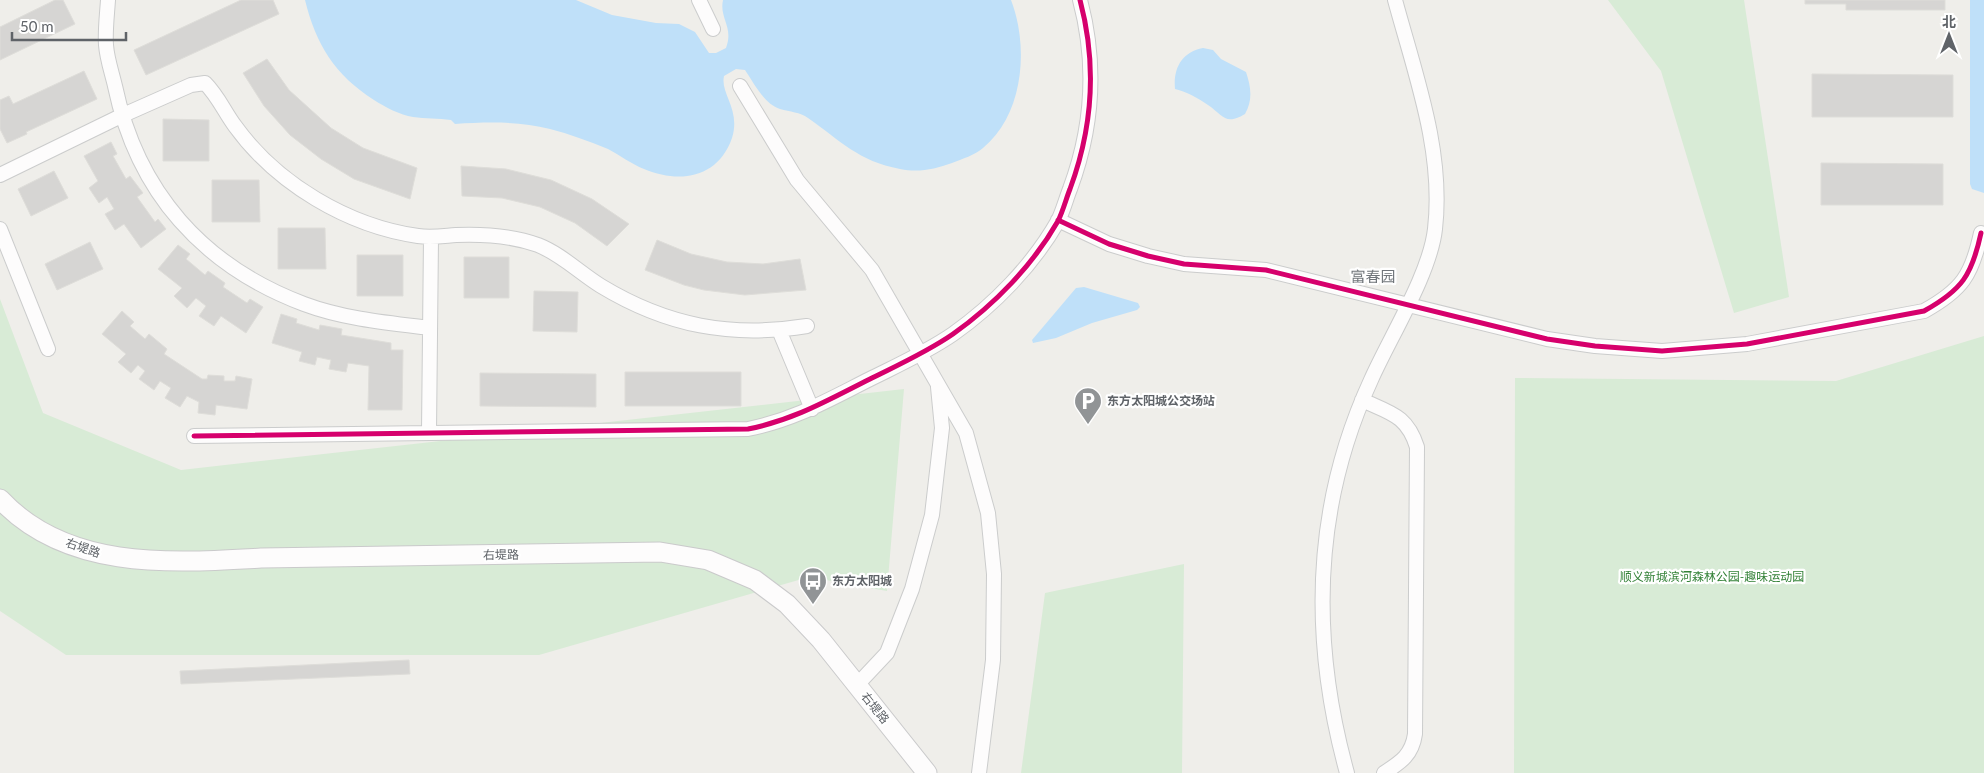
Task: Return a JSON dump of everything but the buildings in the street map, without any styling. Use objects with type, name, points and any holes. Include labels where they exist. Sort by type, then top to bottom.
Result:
[{"type":"main road","name":"右堤路","points":[[0,499],[37,530],[59,540],[99,555],[143,560],[195,562],[261,558],[660,552],[708,560],[755,580],[787,604],[821,640],[927,773]]},
{"type":"street","points":[[108,0],[106,46],[121,116],[140,165],[170,211],[204,247],[258,283],[304,304],[364,320],[430,328]]},
{"type":"street","points":[[699,0],[713,29]]},
{"type":"street","points":[[194,436],[748,429],[778,423],[812,409],[921,353],[953,333],[987,307],[1015,278],[1058,220],[1085,142],[1090,107],[1092,69],[1086,25],[1080,0]]},
{"type":"street","points":[[1347,773],[1334,726],[1326,673],[1322,627],[1322,571],[1335,479],[1349,432],[1362,400],[1424,266],[1435,232],[1438,196],[1427,120],[1395,0]]},
{"type":"street","points":[[0,175],[121,116],[191,85],[205,83],[216,94],[235,126],[260,155],[298,188],[337,211],[380,228],[431,238],[457,235],[505,237],[538,245],[567,262],[600,286],[641,308],[669,319],[713,328],[779,330],[807,326]]},
{"type":"street","points":[[740,86],[797,180],[872,270],[938,381],[966,433],[988,513],[994,574],[993,660],[979,773]]},
{"type":"street","points":[[1058,220],[1109,244],[1148,256],[1184,264],[1266,270],[1548,339],[1595,346],[1662,351],[1747,344],[1924,311],[1948,298],[1964,280],[1976,257],[1981,233]]},
{"type":"street","points":[[0,230],[48,349]]},
{"type":"street","points":[[429,432],[431,238]]},
{"type":"street","points":[[779,330],[812,409]]},
{"type":"street","points":[[856,686],[887,653],[912,589],[929,524],[942,428],[938,381]]},
{"type":"street","points":[[1362,400],[1402,418],[1412,431],[1417,447],[1415,734],[1413,748],[1404,761],[1384,773]]},
{"type":"green space","points":[[1608,0],[1744,0],[1789,297],[1734,313],[1661,71]]},
{"type":"green space","points":[[0,299],[43,413],[181,470],[904,389],[887,591],[809,577],[539,655],[66,655],[0,611]]},
{"type":"green space","name":"顺义新城滨河森林公园-趣味运动园","points":[[1984,336],[1984,773],[1514,773],[1515,378],[1836,381]]},
{"type":"green space","points":[[1184,564],[1182,773],[1021,773],[1045,593]]},
{"type":"water","points":[[305,0],[576,0],[612,15],[656,23],[679,24],[695,32],[709,53],[716,53],[726,48],[728,41],[728,28],[722,6],[723,0],[1011,0],[1017,18],[1021,59],[1015,99],[997,134],[983,148],[972,155],[946,165],[914,171],[873,161],[851,149],[805,116],[774,106],[760,92],[745,70],[736,69],[724,76],[725,89],[734,119],[732,138],[726,151],[717,162],[696,174],[671,176],[644,169],[608,149],[579,138],[538,126],[515,123],[455,124],[451,120],[413,117],[378,103],[348,80],[329,58],[315,31]]},
{"type":"water","points":[[1970,0],[1984,0],[1984,193],[1972,189],[1970,184]]},
{"type":"water","points":[[1203,48],[1213,50],[1221,59],[1246,72],[1250,93],[1248,109],[1245,114],[1233,119],[1225,118],[1196,98],[1175,89],[1177,68],[1180,62],[1189,53]]},
{"type":"water","points":[[1084,287],[1138,303],[1140,307],[1137,310],[1092,323],[1056,338],[1033,343],[1032,340],[1076,288]]},
{"type":"cycle path","points":[[194,436],[748,429],[796,415],[825,402],[933,347],[968,323],[1012,283],[1048,237],[1060,217],[1078,166],[1088,119],[1090,95],[1089,48],[1080,0]]},
{"type":"cycle path","points":[[1058,220],[1109,244],[1148,256],[1184,264],[1266,270],[1547,339],[1595,346],[1662,351],[1747,344],[1924,311],[1948,296],[1963,280],[1974,260],[1981,233]]},
{"type":"place","name":"东方太阳城公交场站","points":[[1088,425]]},
{"type":"place","name":"东方太阳城","points":[[813,605]]},
{"type":"district","name":"富春园","points":[[1373,277]]}]
